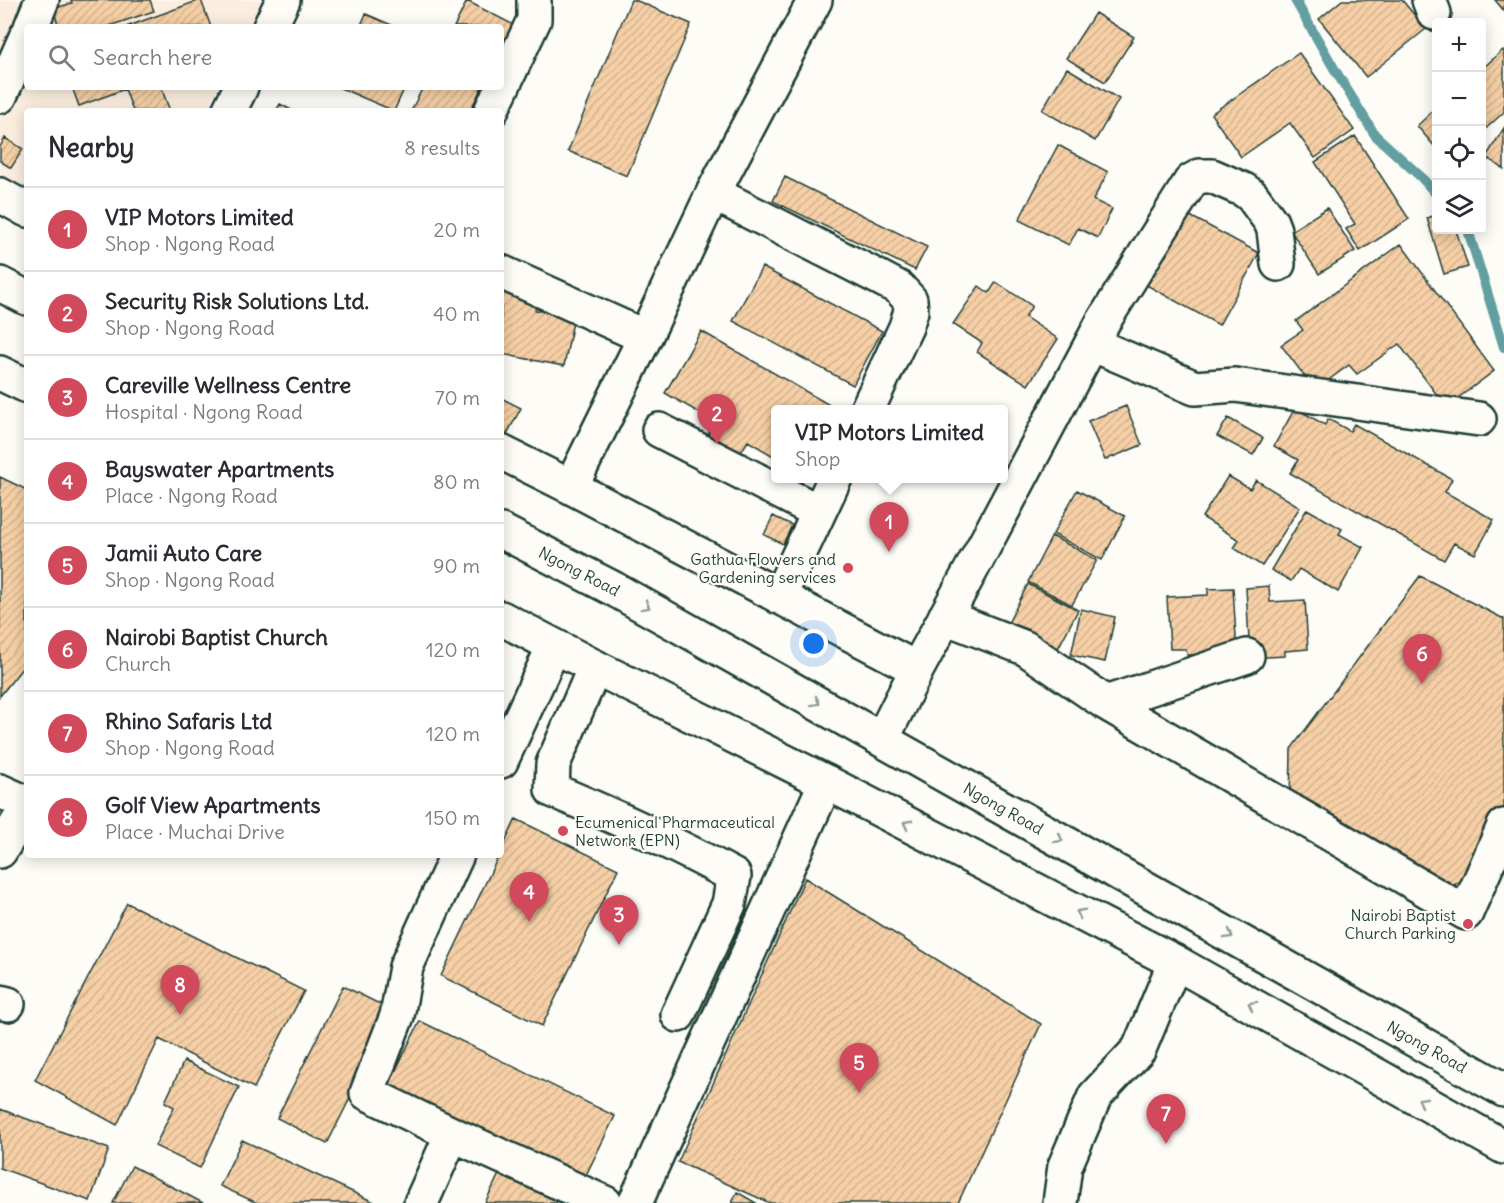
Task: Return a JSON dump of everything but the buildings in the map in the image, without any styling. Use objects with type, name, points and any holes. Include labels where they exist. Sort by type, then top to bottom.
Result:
[{"type":"main road","points":[[32,24],[42,0]]},
{"type":"main road","points":[[271,24],[283,0]]},
{"type":"main road","points":[[504,83],[534,20],[534,0]]},
{"type":"main road","points":[[571,487],[713,193],[815,0]]},
{"type":"main road","points":[[0,96],[24,42]]},
{"type":"main road","points":[[230,108],[240,90]]},
{"type":"main road","points":[[492,108],[501,90]]},
{"type":"main road","points":[[882,739],[917,669],[1103,322],[1191,181],[1200,176],[1212,176],[1252,196],[1275,230],[1278,264]]},
{"type":"main road","points":[[713,193],[899,288],[910,300],[911,311],[906,327],[869,405]]},
{"type":"main road","points":[[0,195],[24,208]]},
{"type":"main road","points":[[504,273],[645,337]]},
{"type":"main road","points":[[0,284],[24,296]]},
{"type":"main road","points":[[1092,344],[1195,388],[1234,386],[1479,419]]},
{"type":"main road","points":[[0,373],[24,385]]},
{"type":"main road","points":[[659,430],[819,512]]},
{"type":"main road","points":[[504,454],[917,669]]},
{"type":"main road","points":[[779,597],[833,483]]},
{"type":"main road","name":"Ngong Road","points":[[504,533],[614,589],[1500,1088]]},
{"type":"main road","points":[[945,617],[1025,648],[1106,703],[1466,913],[1504,826]]},
{"type":"main road","points":[[504,620],[1175,962],[1504,1147]]},
{"type":"main road","points":[[504,754],[554,646]]},
{"type":"main road","points":[[1106,703],[1247,656]]},
{"type":"main road","points":[[595,667],[553,764],[552,790],[601,810],[699,856],[734,876],[729,904],[678,1015]]},
{"type":"main road","points":[[635,1203],[826,782]]},
{"type":"main road","points":[[0,791],[24,802]]},
{"type":"main road","points":[[0,852],[24,813]]},
{"type":"main road","points":[[457,858],[406,967],[398,1016],[367,1093],[605,1203]]},
{"type":"main road","points":[[1059,1203],[1065,1166],[1095,1096],[1140,1049],[1175,962]]},
{"type":"main road","points":[[421,1203],[452,1134]]},
{"type":"shaded area","points":[[0,0],[262,0],[250,24],[24,24],[24,90],[216,90],[208,108],[24,108],[24,190],[0,178]]},
{"type":"waterway","points":[[1295,0],[1375,135],[1432,189]]},
{"type":"waterway","points":[[1469,234],[1504,347]]},
{"type":"place","name":"Security Risk Solutions Ltd.","points":[[717,444]]},
{"type":"place","name":"VIP Motors Limited","points":[[889,552]]},
{"type":"place","name":"Gathua Flowers and Gardening services","points":[[848,568]]},
{"type":"place","name":"Nairobi Baptist Church","points":[[1422,684]]},
{"type":"place","name":"Ecumenical Pharmaceutical Network (EPN)","points":[[563,831]]},
{"type":"place","name":"Bayswater Apartments","points":[[529,922]]},
{"type":"place","name":"Nairobi Baptist Church Parking","points":[[1468,924]]},
{"type":"place","name":"Careville Wellness Centre","points":[[619,945]]},
{"type":"place","name":"Golf View Apartments","points":[[180,1015]]},
{"type":"place","name":"Jamii Auto Care","points":[[859,1093]]},
{"type":"place","name":"Rhino Safaris Ltd","points":[[1166,1144]]}]
